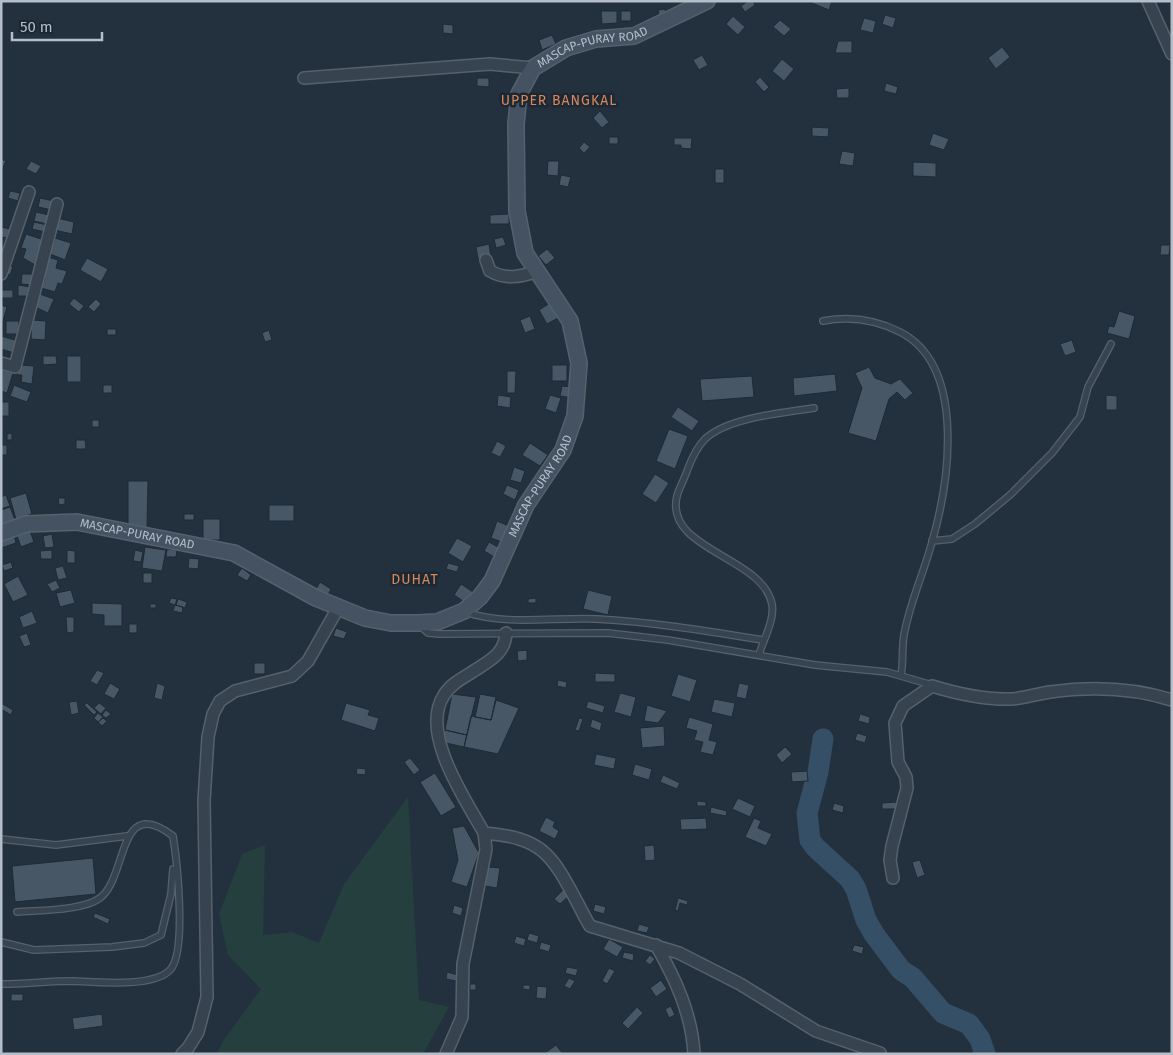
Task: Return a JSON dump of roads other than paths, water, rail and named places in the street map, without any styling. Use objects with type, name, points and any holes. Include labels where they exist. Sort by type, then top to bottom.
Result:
[{"type":"street","name":"MASCAP-PURAY ROAD","points":[[1,533],[26,524],[77,522],[138,535],[208,546],[242,557],[338,608],[365,618],[391,623],[437,622],[464,611],[480,597],[492,582],[526,506],[563,450],[575,416],[579,363],[570,321],[525,253],[517,201],[516,124],[519,94],[533,68],[566,48],[596,39],[634,36],[707,1]]},
{"type":"street","points":[[1148,1],[1172,54]]},
{"type":"street","points":[[304,78],[490,64],[533,68]]},
{"type":"street","points":[[1,274],[5,250],[29,192]]},
{"type":"street","points":[[1,363],[15,368],[57,204]]},
{"type":"street","points":[[486,260],[490,271],[504,277],[523,276],[538,271]]},
{"type":"street","points":[[182,1054],[198,1032],[207,997],[204,792],[208,736],[213,714],[220,701],[235,691],[277,682],[292,676],[308,661],[338,608]]},
{"type":"street","points":[[446,1054],[462,1017],[463,964],[485,861],[484,833],[439,745],[438,709],[443,696],[452,685],[489,661],[504,647],[506,633]]},
{"type":"street","points":[[894,878],[890,860],[892,846],[907,788],[906,777],[898,762],[895,724],[903,706],[932,686],[986,698],[1012,699],[1051,692],[1113,688],[1138,690],[1172,700]]},
{"type":"street","points":[[484,833],[511,835],[528,841],[541,849],[553,860],[590,926],[679,953],[740,984],[816,1031],[880,1053]]},
{"type":"street","points":[[656,945],[671,970],[680,993],[688,1018],[694,1054]]},
{"type":"lane","points":[[823,321],[851,318],[892,328],[907,336],[931,358],[943,393],[947,428],[946,470],[932,541],[905,629],[902,650],[904,662],[901,675]]},
{"type":"lane","points":[[932,541],[952,539],[975,524],[1010,495],[1052,453],[1080,417],[1090,382],[1111,344]]},
{"type":"lane","points":[[759,655],[771,618],[772,604],[765,589],[755,577],[696,539],[683,528],[677,513],[677,497],[693,455],[706,438],[722,428],[748,420],[814,408]]},
{"type":"lane","points":[[464,611],[480,617],[499,619],[564,618],[653,623],[763,640]]},
{"type":"lane","points":[[418,623],[422,629],[439,634],[608,633],[815,665],[901,675],[932,686]]},
{"type":"lane","points":[[1,984],[72,981],[105,983],[154,979],[169,971],[176,962],[180,936],[173,836],[162,828],[150,823],[140,825],[128,836],[115,879],[100,898],[88,904],[65,908],[17,912]]},
{"type":"lane","points":[[1,839],[56,845],[128,836]]},
{"type":"lane","points":[[1,942],[34,950],[112,947],[144,943],[161,935],[171,894],[175,847]]},
{"type":"waterway","points":[[823,739],[818,772],[807,813],[810,840],[815,847],[850,879],[856,889],[866,920],[901,970],[913,978],[943,1013],[969,1024],[980,1039],[985,1054]]},
{"type":"district","name":"UPPER BANGKAL","points":[[559,100]]},
{"type":"district","name":"DUHAT","points":[[415,579]]}]
